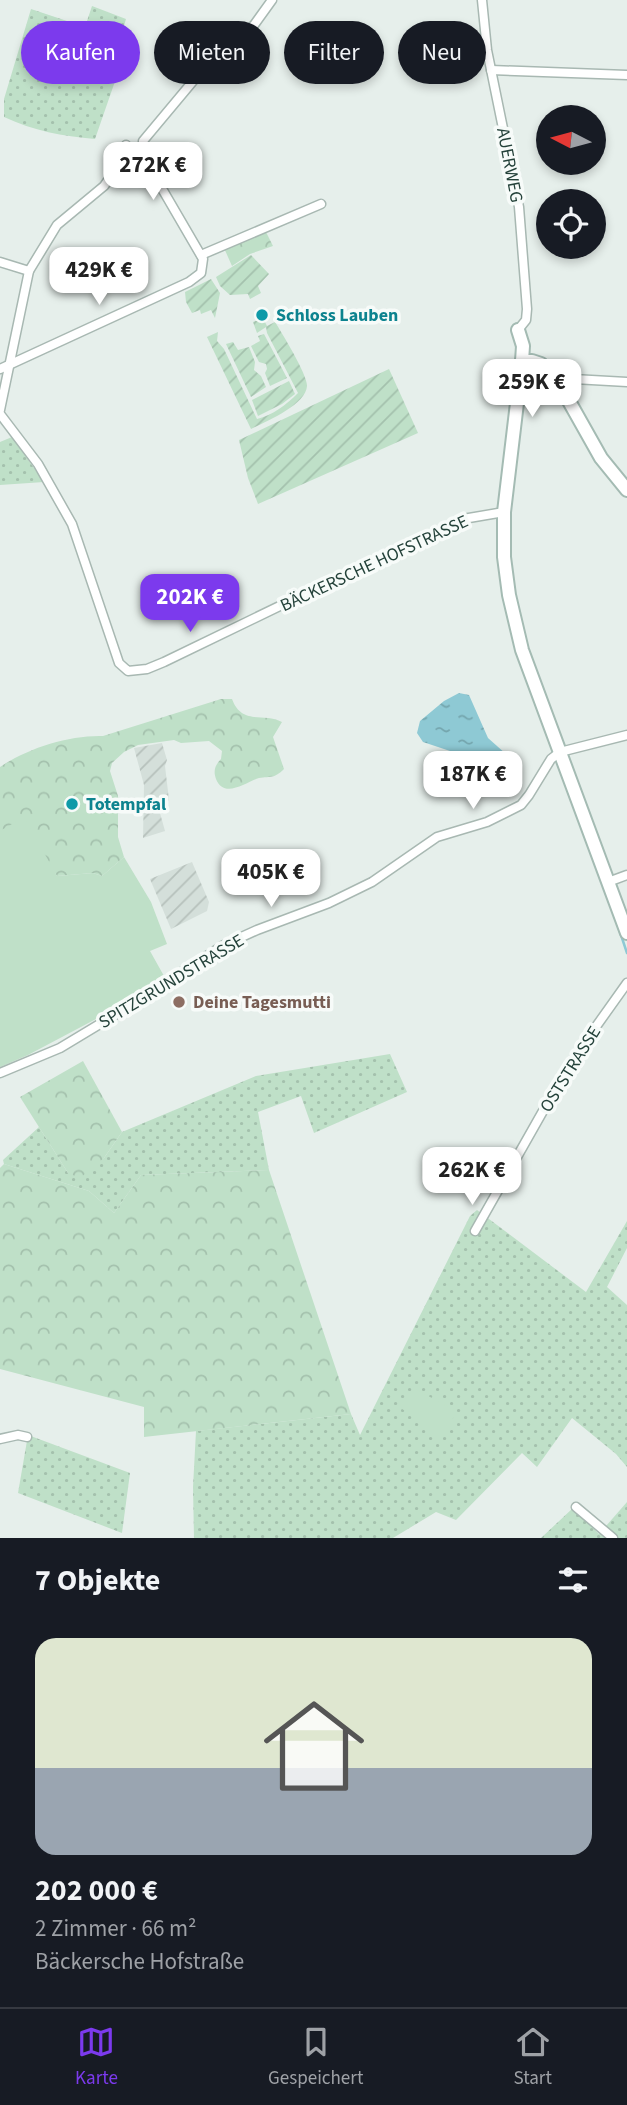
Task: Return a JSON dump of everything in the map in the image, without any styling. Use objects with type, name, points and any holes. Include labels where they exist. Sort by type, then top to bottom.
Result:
[{"type":"street","points":[[0,369],[189,282],[203,269],[201,254],[150,168],[143,141],[204,68],[254,25],[272,0]]},
{"type":"street","name":"AUERWEG","points":[[482,0],[491,70],[519,207],[527,309],[526,320],[519,330]]},
{"type":"street","points":[[491,70],[627,75]]},
{"type":"street","points":[[0,412],[29,271],[57,225],[104,186],[125,156],[127,145]]},
{"type":"street","points":[[201,254],[321,204]]},
{"type":"street","points":[[0,262],[29,271]]},
{"type":"street","points":[[519,330],[523,346],[522,361],[504,512],[504,557],[517,635],[627,933]]},
{"type":"street","points":[[522,361],[541,364],[556,379],[601,458],[627,490]]},
{"type":"street","points":[[556,379],[627,382]]},
{"type":"street","name":"BÄCKERSCHE HOFSTRASSE","points":[[0,412],[38,464],[72,524],[119,663],[128,671],[146,669],[164,662],[317,588],[432,537],[463,519],[504,512]]},
{"type":"street","points":[[560,752],[627,735]]},
{"type":"street","name":"SPITZGRUNDSTRASSE","points":[[0,1073],[60,1048],[234,939],[340,898],[372,882],[437,836],[487,822],[516,807],[524,802],[551,759],[560,752]]},
{"type":"street","points":[[608,882],[627,875]]},
{"type":"street","name":"OSTSTRASSE","points":[[475,1231],[543,1111],[627,983]]},
{"type":"street","points":[[0,1439],[18,1435],[27,1437]]},
{"type":"street","points":[[576,1507],[613,1538]]},
{"type":"shaded area","points":[[162,743],[167,760],[165,766],[169,800],[160,813],[165,831],[143,838],[144,785],[134,748]]},
{"type":"shaded area","points":[[192,862],[209,902],[207,911],[171,929],[150,879]]},
{"type":"green space","points":[[92,6],[126,19],[125,21],[87,21]]},
{"type":"green space","points":[[31,9],[67,21],[27,21]]},
{"type":"green space","points":[[21,42],[21,84],[114,84],[95,139],[48,132],[4,117],[4,99]]},
{"type":"green space","points":[[265,230],[273,246],[250,254],[232,266],[224,248]]},
{"type":"green space","points":[[251,255],[269,274],[258,286],[261,293],[250,299],[248,294],[230,295],[220,286],[216,277]]},
{"type":"green space","points":[[211,279],[220,293],[215,318],[211,310],[201,314],[200,310],[192,313],[186,302],[185,292]]},
{"type":"green space","points":[[263,318],[267,326],[275,322],[299,364],[307,386],[305,393],[293,406],[251,429],[207,337],[218,332],[217,341],[224,349],[257,419],[263,417],[279,409],[298,393],[266,327],[257,333],[253,322]]},
{"type":"green space","points":[[264,334],[287,378],[270,386],[265,373],[266,364],[259,362],[251,346],[260,341],[258,336]]},
{"type":"green space","points":[[233,342],[238,350],[249,347],[255,362],[254,370],[261,376],[266,387],[251,397],[226,344]]},
{"type":"green space","points":[[389,369],[418,433],[258,504],[248,478],[239,440]]},
{"type":"green space","points":[[289,381],[295,394],[258,416],[252,400]]},
{"type":"green space","points":[[12,437],[44,482],[0,485],[0,442]]},
{"type":"green space","points":[[221,699],[232,699],[236,707],[247,716],[282,722],[273,737],[284,769],[281,772],[230,789],[220,785],[216,779],[216,766],[222,751],[209,741],[181,743],[174,740],[138,745],[124,752],[112,763],[110,771],[118,796],[118,837],[124,857],[102,876],[93,873],[57,876],[49,864],[0,831],[0,767],[11,760],[49,744],[103,736]]},
{"type":"green space","points":[[24,817],[57,876],[93,873],[102,876],[124,857],[151,902],[167,944],[150,951],[164,976],[96,1019],[0,1067],[0,831]]},
{"type":"green space","points":[[390,1054],[407,1092],[314,1133],[301,1096],[258,1112],[269,1170],[141,1175],[114,1213],[89,1191],[4,1164],[3,1160],[39,1127],[68,1173],[104,1158],[122,1132],[256,1076]]},
{"type":"green space","points":[[83,1061],[122,1132],[104,1158],[80,1178],[68,1173],[20,1097]]},
{"type":"green space","points":[[4,1164],[89,1191],[114,1213],[141,1175],[269,1170],[351,1414],[144,1437],[144,1407],[0,1369],[0,1168]]},
{"type":"green space","points":[[477,1210],[586,1292],[627,1221],[627,1248],[607,1287],[627,1305],[627,1467],[616,1454],[572,1418],[537,1467],[522,1453],[456,1520],[436,1512],[393,1538],[194,1538],[196,1431],[351,1414],[360,1435],[470,1216]]},
{"type":"green space","points":[[414,1388],[457,1412],[441,1438],[401,1408]]},
{"type":"green space","points":[[28,1435],[130,1473],[122,1533],[18,1493]]},
{"type":"green space","points":[[627,1502],[627,1538],[541,1538],[573,1508],[599,1534]]},
{"type":"water","points":[[459,693],[469,695],[488,738],[506,754],[505,767],[490,782],[462,762],[456,753],[423,742],[417,733],[420,721],[444,701]]},
{"type":"waterway","points":[[590,850],[595,863]]},
{"type":"waterway","points":[[619,929],[627,953]]},
{"type":"place","name":"Schloss Lauben","points":[[262,315]]},
{"type":"place","name":"Totempfal","points":[[72,804]]},
{"type":"place","name":"Deine Tagesmutti","points":[[179,1002]]}]
